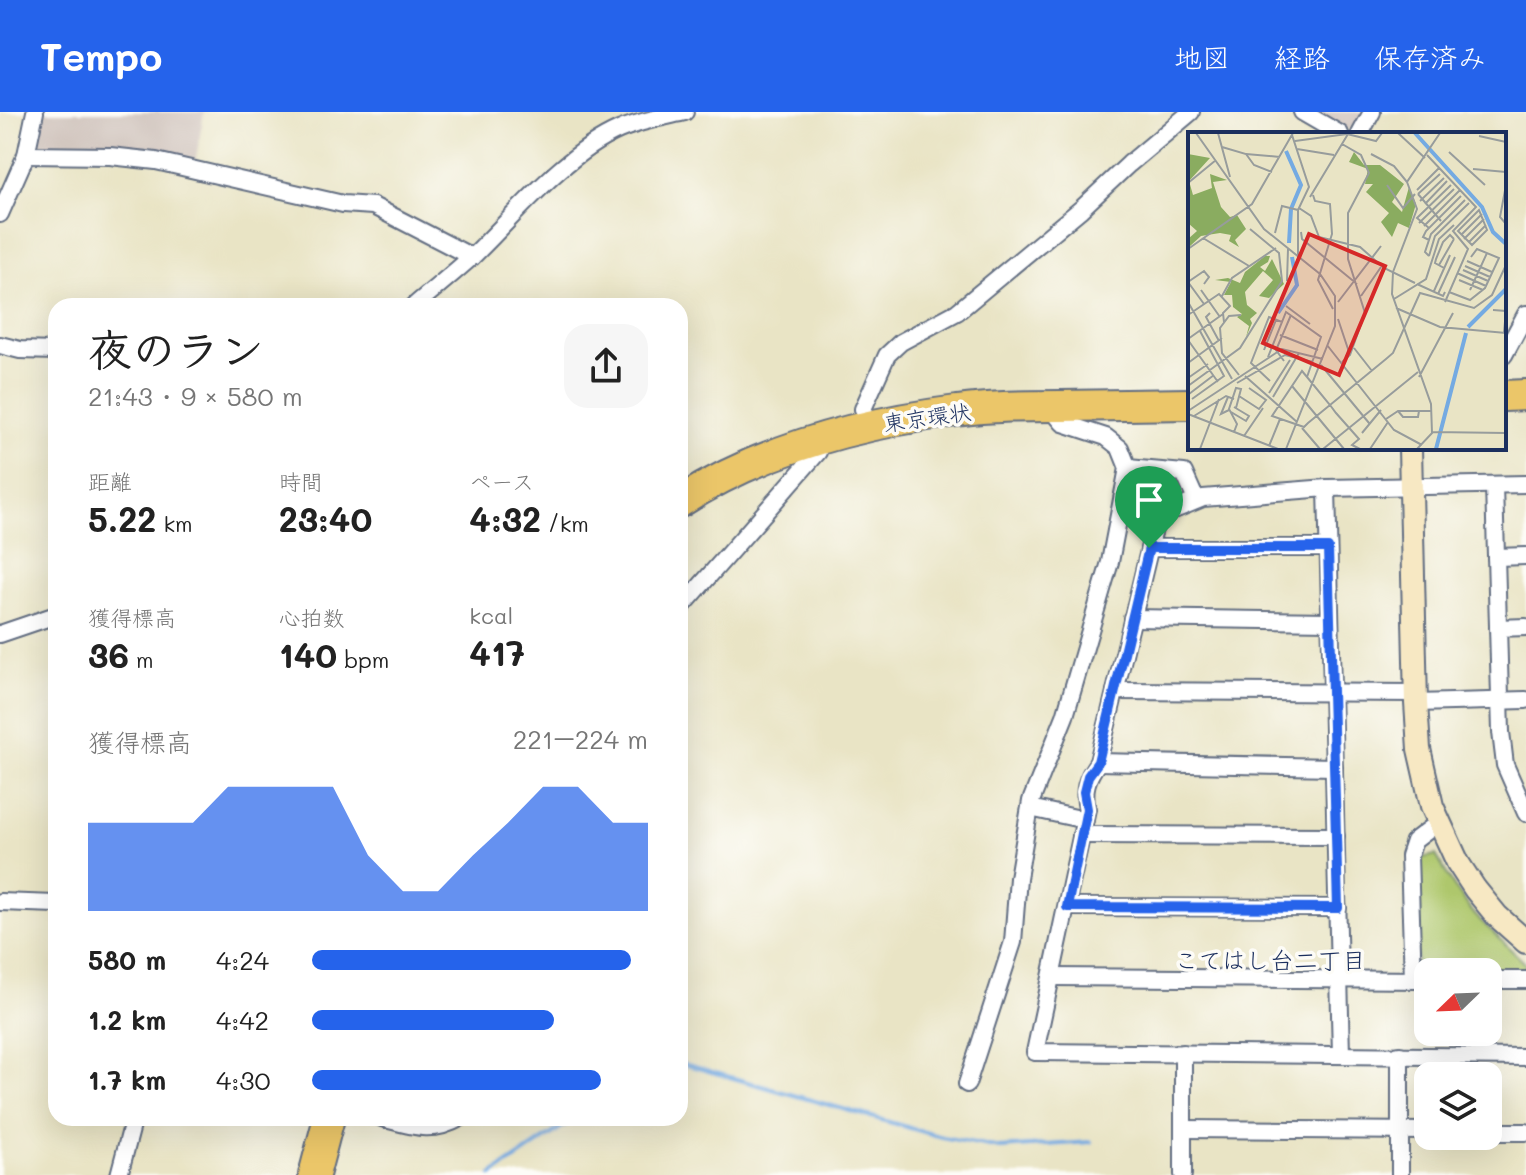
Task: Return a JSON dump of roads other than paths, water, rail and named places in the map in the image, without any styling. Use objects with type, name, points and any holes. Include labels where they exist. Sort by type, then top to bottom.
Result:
[{"type":"highway","name":"東京環状","points":[[688,478],[790,429],[829,416],[916,398],[965,393],[1188,387]]},
{"type":"highway","points":[[1506,396],[1526,395]]},
{"type":"highway","name":"東京環状","points":[[688,497],[771,455],[858,427],[958,411],[1188,404]]},
{"type":"highway","points":[[314,1175],[327,1126]]},
{"type":"highway","points":[[332,1175],[345,1126]]},
{"type":"street","points":[[0,214],[26,155],[35,112]]},
{"type":"street","points":[[423,298],[472,257],[557,172],[589,148],[618,130],[685,112]]},
{"type":"street","points":[[863,409],[887,355],[901,342],[957,312],[1191,112]]},
{"type":"street","points":[[1302,112],[1337,132]]},
{"type":"street","points":[[1361,132],[1372,112]]},
{"type":"street","points":[[26,155],[110,156],[156,161],[343,204],[373,206],[472,257]]},
{"type":"street","points":[[1509,336],[1526,314]]},
{"type":"street","points":[[0,345],[20,350],[48,351]]},
{"type":"street","points":[[967,1084],[1013,942],[1018,878],[1030,808],[1065,716],[1105,578],[1128,468],[1120,448],[1106,437],[1063,423],[1049,406]]},
{"type":"street","points":[[688,600],[818,452],[819,438]]},
{"type":"street","points":[[1410,450],[1419,749],[1432,806],[1458,863],[1475,889],[1497,916],[1526,942]]},
{"type":"street","points":[[1128,468],[1184,473],[1196,500]]},
{"type":"street","points":[[1526,484],[1327,488],[1203,498],[1157,517],[1098,762],[1088,776],[1084,792],[1087,809],[1035,1052],[1526,1057]]},
{"type":"street","points":[[1494,485],[1500,701],[1505,765],[1526,813]]},
{"type":"street","points":[[1327,488],[1341,1055]]},
{"type":"street","points":[[1149,548],[1328,548]]},
{"type":"street","points":[[1496,557],[1526,556]]},
{"type":"street","points":[[0,634],[48,618]]},
{"type":"street","points":[[1132,618],[1330,621]]},
{"type":"street","points":[[1498,628],[1526,627]]},
{"type":"street","points":[[1115,691],[1332,693],[1526,700]]},
{"type":"street","points":[[1098,762],[1334,767]]},
{"type":"street","points":[[1030,808],[1083,827],[1336,836]]},
{"type":"street","points":[[1418,958],[1409,856],[1414,841],[1439,822]]},
{"type":"street","points":[[0,902],[48,904]]},
{"type":"street","points":[[1067,907],[1338,908]]},
{"type":"street","points":[[1052,977],[1414,980]]},
{"type":"street","points":[[1502,980],[1526,980]]},
{"type":"street","points":[[1183,1053],[1183,1175]]},
{"type":"street","points":[[1400,1055],[1400,1175]]},
{"type":"street","points":[[119,1175],[132,1126]]},
{"type":"street","points":[[419,1126],[441,1126]]},
{"type":"street","points":[[1183,1129],[1414,1131]]},
{"type":"street","points":[[1502,1132],[1526,1132]]},
{"type":"waterway","points":[[688,1065],[942,1137],[1000,1148],[1091,1142]]},
{"type":"waterway","points":[[492,1175],[563,1126]]},
{"type":"district","name":"こてはし台二丁目","points":[[1270,959]]}]
